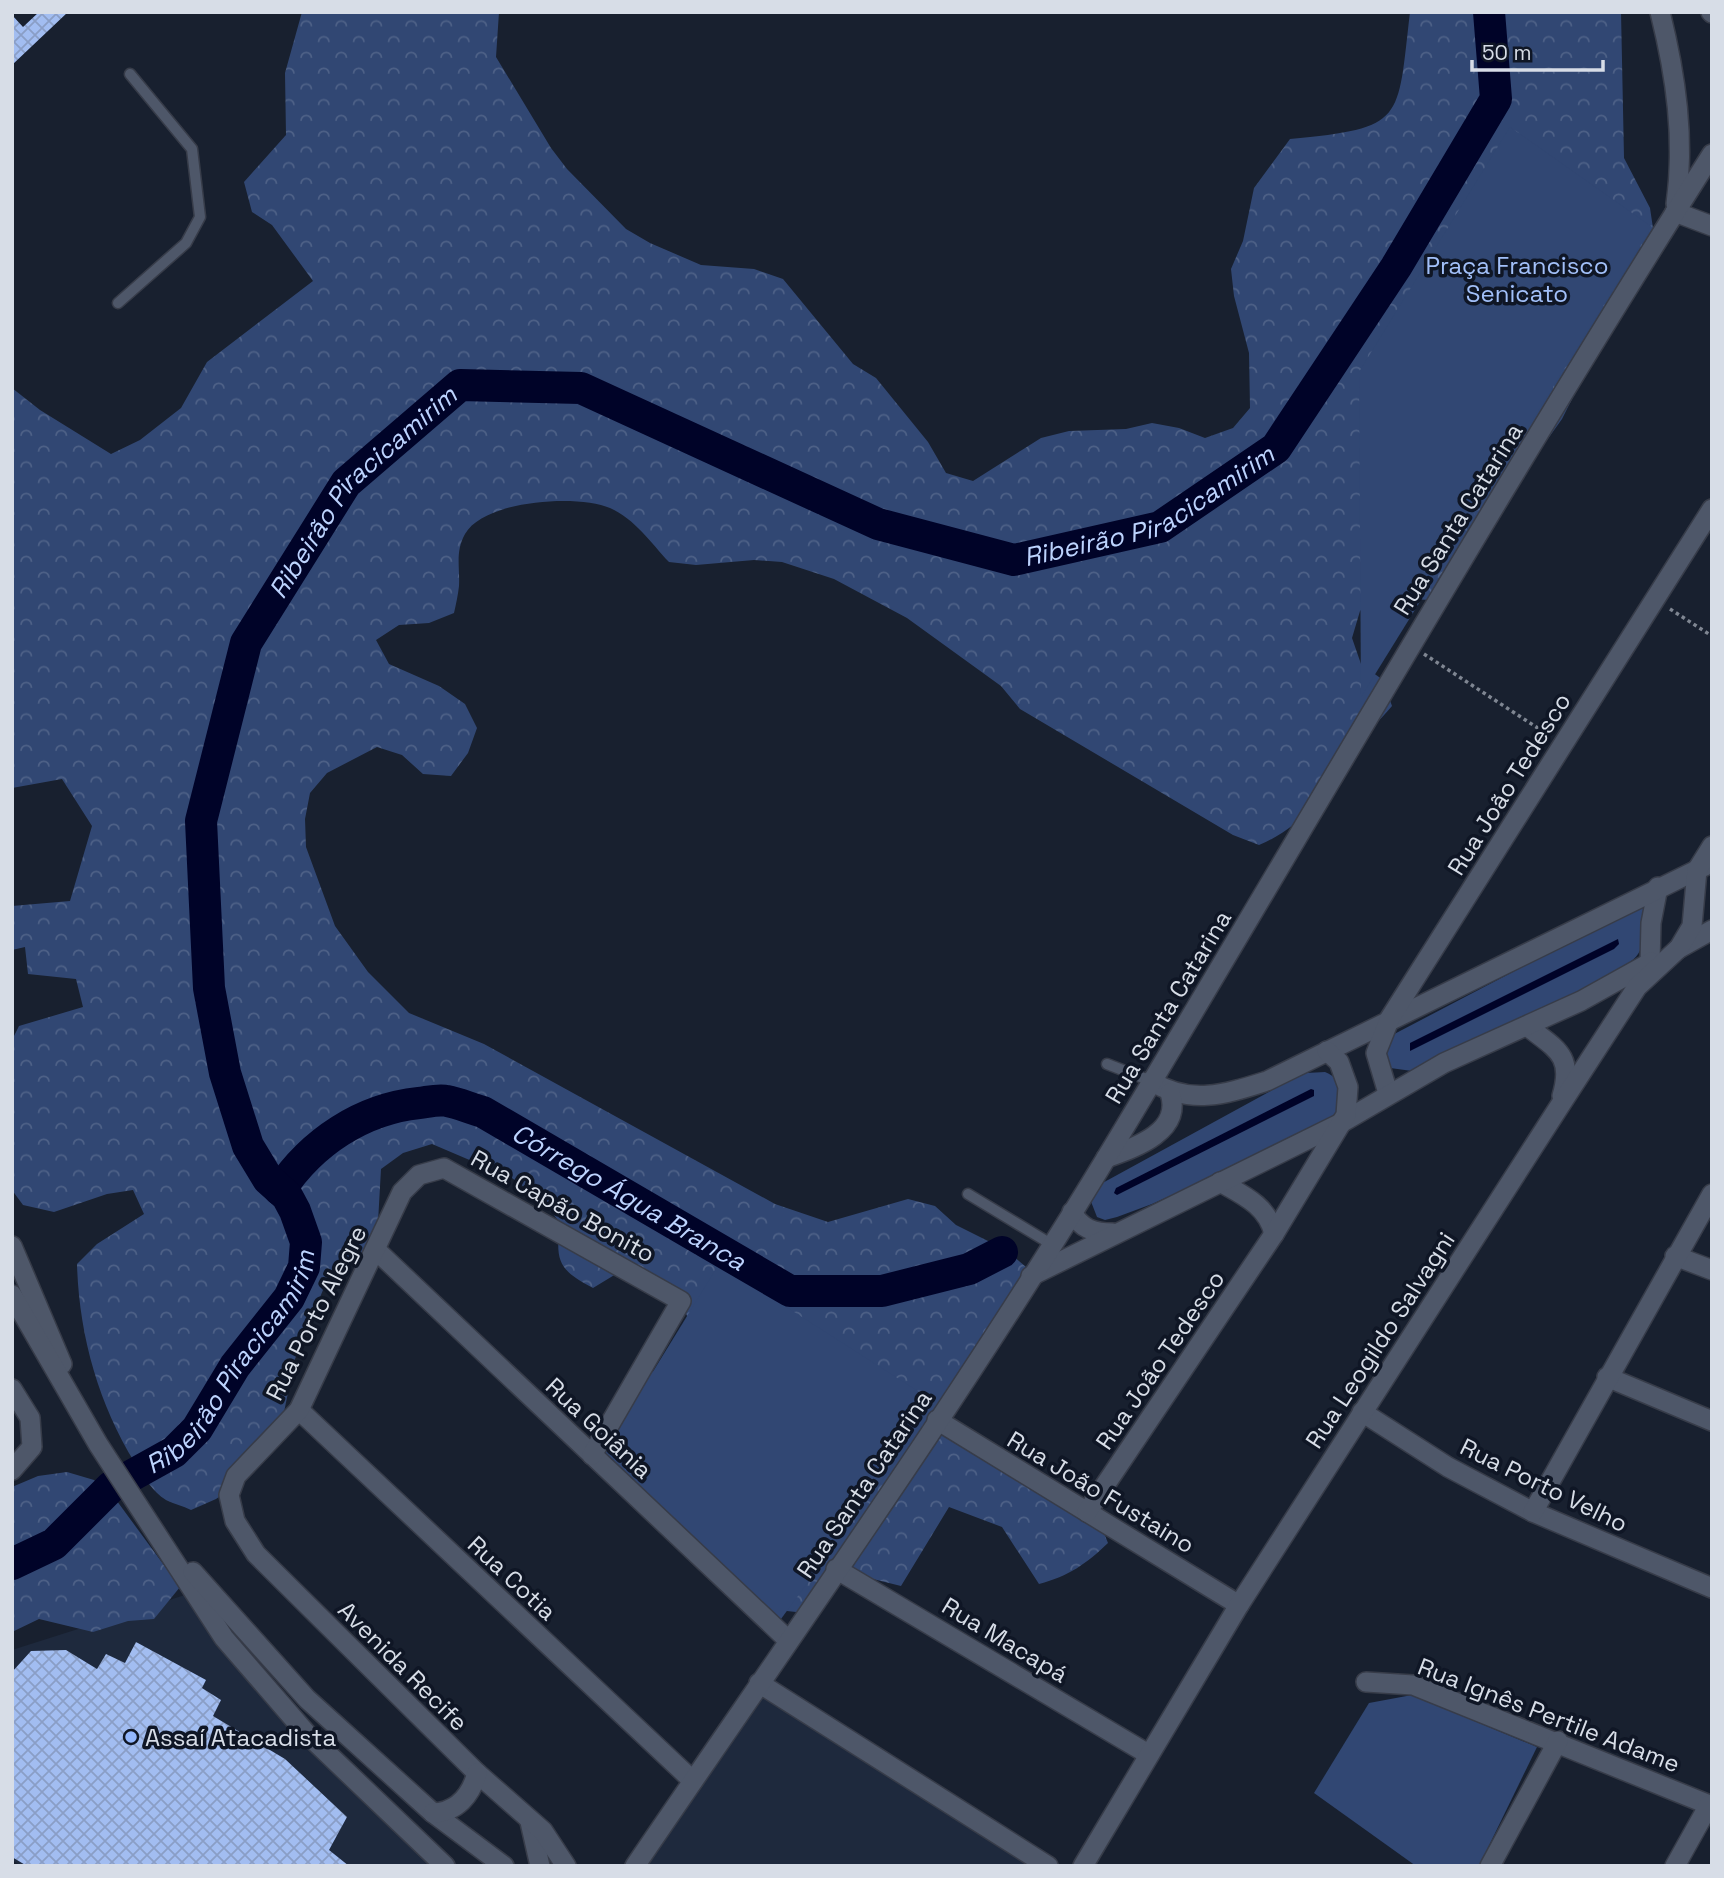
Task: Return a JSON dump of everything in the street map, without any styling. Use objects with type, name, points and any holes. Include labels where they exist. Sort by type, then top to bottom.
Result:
[{"type":"street","points":[[1660,12],[1674,67],[1682,161],[1675,212],[1712,226]]},
{"type":"street","name":"Rua Santa Catarina","points":[[635,1865],[937,1420],[1072,1212],[1268,889],[1410,644],[1712,155]]},
{"type":"street","name":"Rua João Tedesco","points":[[1388,1093],[1376,1054],[1390,1018],[1712,509]]},
{"type":"street","name":"Rua Leogildo Salvagni","points":[[1083,1866],[1239,1605],[1559,1107],[1637,987],[1679,948],[1692,926],[1704,866],[1712,846]]},
{"type":"street","points":[[1151,1081],[1170,1093],[1219,1096],[1268,1081],[1390,1018],[1627,906],[1658,887],[1704,866]]},
{"type":"street","points":[[1650,963],[1651,923],[1658,887]]},
{"type":"street","points":[[1031,1276],[1113,1233],[1341,1123],[1388,1093],[1444,1063],[1527,1026],[1712,930]]},
{"type":"street","points":[[1527,1026],[1560,1052],[1567,1066],[1559,1107]]},
{"type":"street","name":"Rua João Tedesco","points":[[1087,1512],[1273,1234],[1341,1123],[1347,1107],[1348,1087],[1339,1062],[1327,1051]]},
{"type":"street","points":[[1105,1158],[1144,1144],[1155,1136],[1170,1115],[1174,1104],[1170,1093]]},
{"type":"street","name":"Rua Capão Bonito","points":[[419,1175],[444,1168],[681,1301],[592,1455]]},
{"type":"street","name":"Rua Porto Alegre","points":[[247,1540],[235,1521],[229,1495],[236,1476],[299,1410],[377,1251],[402,1192],[419,1175]]},
{"type":"street","points":[[1220,1182],[1259,1207],[1268,1218],[1273,1234]]},
{"type":"street","points":[[1533,1511],[1712,1194]]},
{"type":"street","points":[[1072,1212],[1077,1221],[1090,1230],[1113,1233]]},
{"type":"street","points":[[12,1246],[100,1447]]},
{"type":"street","name":"Rua Goiânia","points":[[377,1251],[788,1640]]},
{"type":"street","points":[[1675,1256],[1712,1270]]},
{"type":"street","points":[[12,1295],[100,1447],[224,1638],[306,1733],[445,1866]]},
{"type":"street","points":[[1607,1377],[1712,1421]]},
{"type":"street","points":[[12,1389],[30,1418],[32,1447],[12,1470]]},
{"type":"street","name":"Rua Cotia","points":[[299,1410],[693,1781]]},
{"type":"street","name":"Rua Porto Velho","points":[[1362,1412],[1448,1467],[1533,1511],[1712,1588]]},
{"type":"street","name":"Rua João Fustaino","points":[[937,1420],[1239,1605]]},
{"type":"street","points":[[152,1525],[307,1699],[433,1813],[504,1866]]},
{"type":"street","name":"Avenida Recife","points":[[247,1540],[257,1554],[477,1773],[543,1831],[566,1866]]},
{"type":"street","name":"Rua Macapá","points":[[836,1569],[1148,1755]]},
{"type":"street","name":"Rua Ignês Pertile Adame","points":[[1366,1682],[1413,1685],[1558,1741],[1710,1805]]},
{"type":"street","points":[[759,1684],[1048,1866]]},
{"type":"street","points":[[1490,1866],[1558,1741]]},
{"type":"street","points":[[433,1813],[446,1811],[459,1804],[471,1790],[477,1773]]},
{"type":"street","points":[[1675,1866],[1710,1805]]},
{"type":"street","points":[[530,1822],[540,1866]]},
{"type":"lane","points":[[118,303],[186,243],[200,217],[192,149],[130,74]]},
{"type":"lane","points":[[1107,1064],[1151,1081]]},
{"type":"lane","points":[[968,1194],[1051,1244]]},
{"type":"path","points":[[1656,599],[1712,636]]},
{"type":"path","points":[[1410,644],[1563,745]]},
{"type":"shaded area","points":[[1618,939],[1619,944],[1614,949],[1410,1051],[1410,1043]]},
{"type":"shaded area","points":[[1311,1089],[1314,1090],[1314,1096],[1117,1195],[1114,1193],[1116,1188]]},
{"type":"shaded area","name":"Assaí Atacadista","points":[[185,1595],[431,1866],[21,1866],[12,1860],[12,1650]]},
{"type":"shaded area","points":[[753,1681],[1039,1866],[639,1866]]},
{"type":"green space","points":[[302,12],[499,12],[496,57],[551,148],[567,169],[626,229],[650,243],[701,265],[754,269],[783,279],[853,364],[876,378],[928,442],[946,473],[973,481],[1041,438],[1069,431],[1126,429],[1152,423],[1179,428],[1205,438],[1233,428],[1250,408],[1249,353],[1234,296],[1231,269],[1243,241],[1254,188],[1290,139],[1356,130],[1376,123],[1389,113],[1397,98],[1402,77],[1410,12],[1621,12],[1624,158],[1650,208],[1654,235],[1562,419],[1515,485],[1503,512],[1472,561],[1433,600],[1403,599],[1378,590],[1360,611],[1352,638],[1361,664],[1383,680],[1392,706],[1356,744],[1313,805],[1276,837],[1259,845],[1233,835],[1020,709],[1001,686],[907,618],[834,579],[782,562],[754,560],[696,565],[669,562],[627,518],[610,508],[577,501],[511,507],[475,523],[465,534],[460,547],[459,586],[454,613],[429,623],[399,625],[376,640],[389,664],[439,686],[465,704],[477,728],[468,753],[451,776],[423,774],[402,755],[377,747],[327,773],[310,793],[305,819],[306,847],[335,926],[368,972],[409,1013],[484,1044],[775,1204],[828,1222],[908,1199],[935,1206],[956,1225],[1006,1250],[1026,1267],[1019,1294],[948,1411],[945,1437],[1051,1483],[1098,1518],[1108,1543],[1068,1573],[1039,1584],[1002,1527],[949,1507],[901,1586],[849,1573],[814,1614],[787,1611],[690,1538],[609,1451],[638,1380],[662,1367],[695,1334],[684,1309],[616,1274],[593,1288],[582,1282],[566,1270],[562,1263],[558,1247],[560,1223],[544,1202],[512,1178],[432,1144],[403,1153],[381,1169],[378,1222],[368,1248],[325,1285],[295,1359],[284,1412],[240,1482],[216,1499],[191,1510],[166,1500],[157,1493],[141,1473],[122,1440],[101,1392],[86,1342],[77,1264],[97,1244],[144,1214],[133,1190],[107,1194],[54,1212],[23,1205],[12,1190],[12,1040],[19,1026],[83,1007],[76,979],[28,974],[25,947],[12,950],[12,906],[70,901],[92,826],[62,779],[12,788],[12,388],[40,410],[111,454],[140,440],[181,408],[207,362],[313,281],[272,225],[252,212],[244,182],[286,135],[285,73]]},
{"type":"green space","name":"Praça Francisco Senicato","points":[[1510,127],[1652,227],[1361,697],[1359,372]]},
{"type":"green space","points":[[1646,902],[1640,951],[1627,964],[1588,989],[1412,1071],[1383,1067],[1381,1041]]},
{"type":"green space","points":[[1325,1072],[1339,1083],[1343,1112],[1322,1127],[1152,1204],[1105,1220],[1097,1217],[1090,1199],[1097,1186],[1287,1082],[1306,1073]]},
{"type":"green space","points":[[719,1264],[938,1404],[781,1619],[603,1453]]},
{"type":"green space","points":[[67,1472],[94,1480],[114,1497],[180,1587],[154,1619],[128,1621],[93,1632],[39,1619],[12,1632],[12,1487],[38,1476]]},
{"type":"green space","points":[[1412,1695],[1537,1747],[1479,1866],[1416,1866],[1314,1793],[1369,1703]]},
{"type":"building","points":[[39,12],[68,12],[12,65],[12,15],[23,27]]},
{"type":"building","name":"Assaí Atacadista","points":[[136,1642],[206,1680],[202,1688],[221,1700],[213,1716],[285,1759],[347,1817],[329,1850],[349,1866],[27,1866],[12,1857],[12,1672],[31,1651],[66,1650],[97,1669],[106,1654],[125,1663]]},
{"type":"waterway","name":"Ribeirão Piracicamirim","points":[[12,1564],[54,1544],[111,1487],[174,1452],[197,1429],[235,1366],[289,1298],[304,1267],[306,1242],[295,1211],[287,1196],[268,1179],[248,1146],[225,1073],[209,988],[201,821],[246,643],[346,483],[460,385],[581,388],[878,524],[1014,560],[1160,527],[1276,448],[1396,267],[1496,99],[1489,12]]},
{"type":"waterway","name":"Córrego Água Branca","points":[[280,1190],[307,1157],[323,1143],[358,1121],[398,1106],[444,1100],[483,1112],[790,1291],[882,1291],[969,1269],[1002,1252]]},
{"type":"place","name":"Assaí Atacadista","points":[[131,1737]]}]
